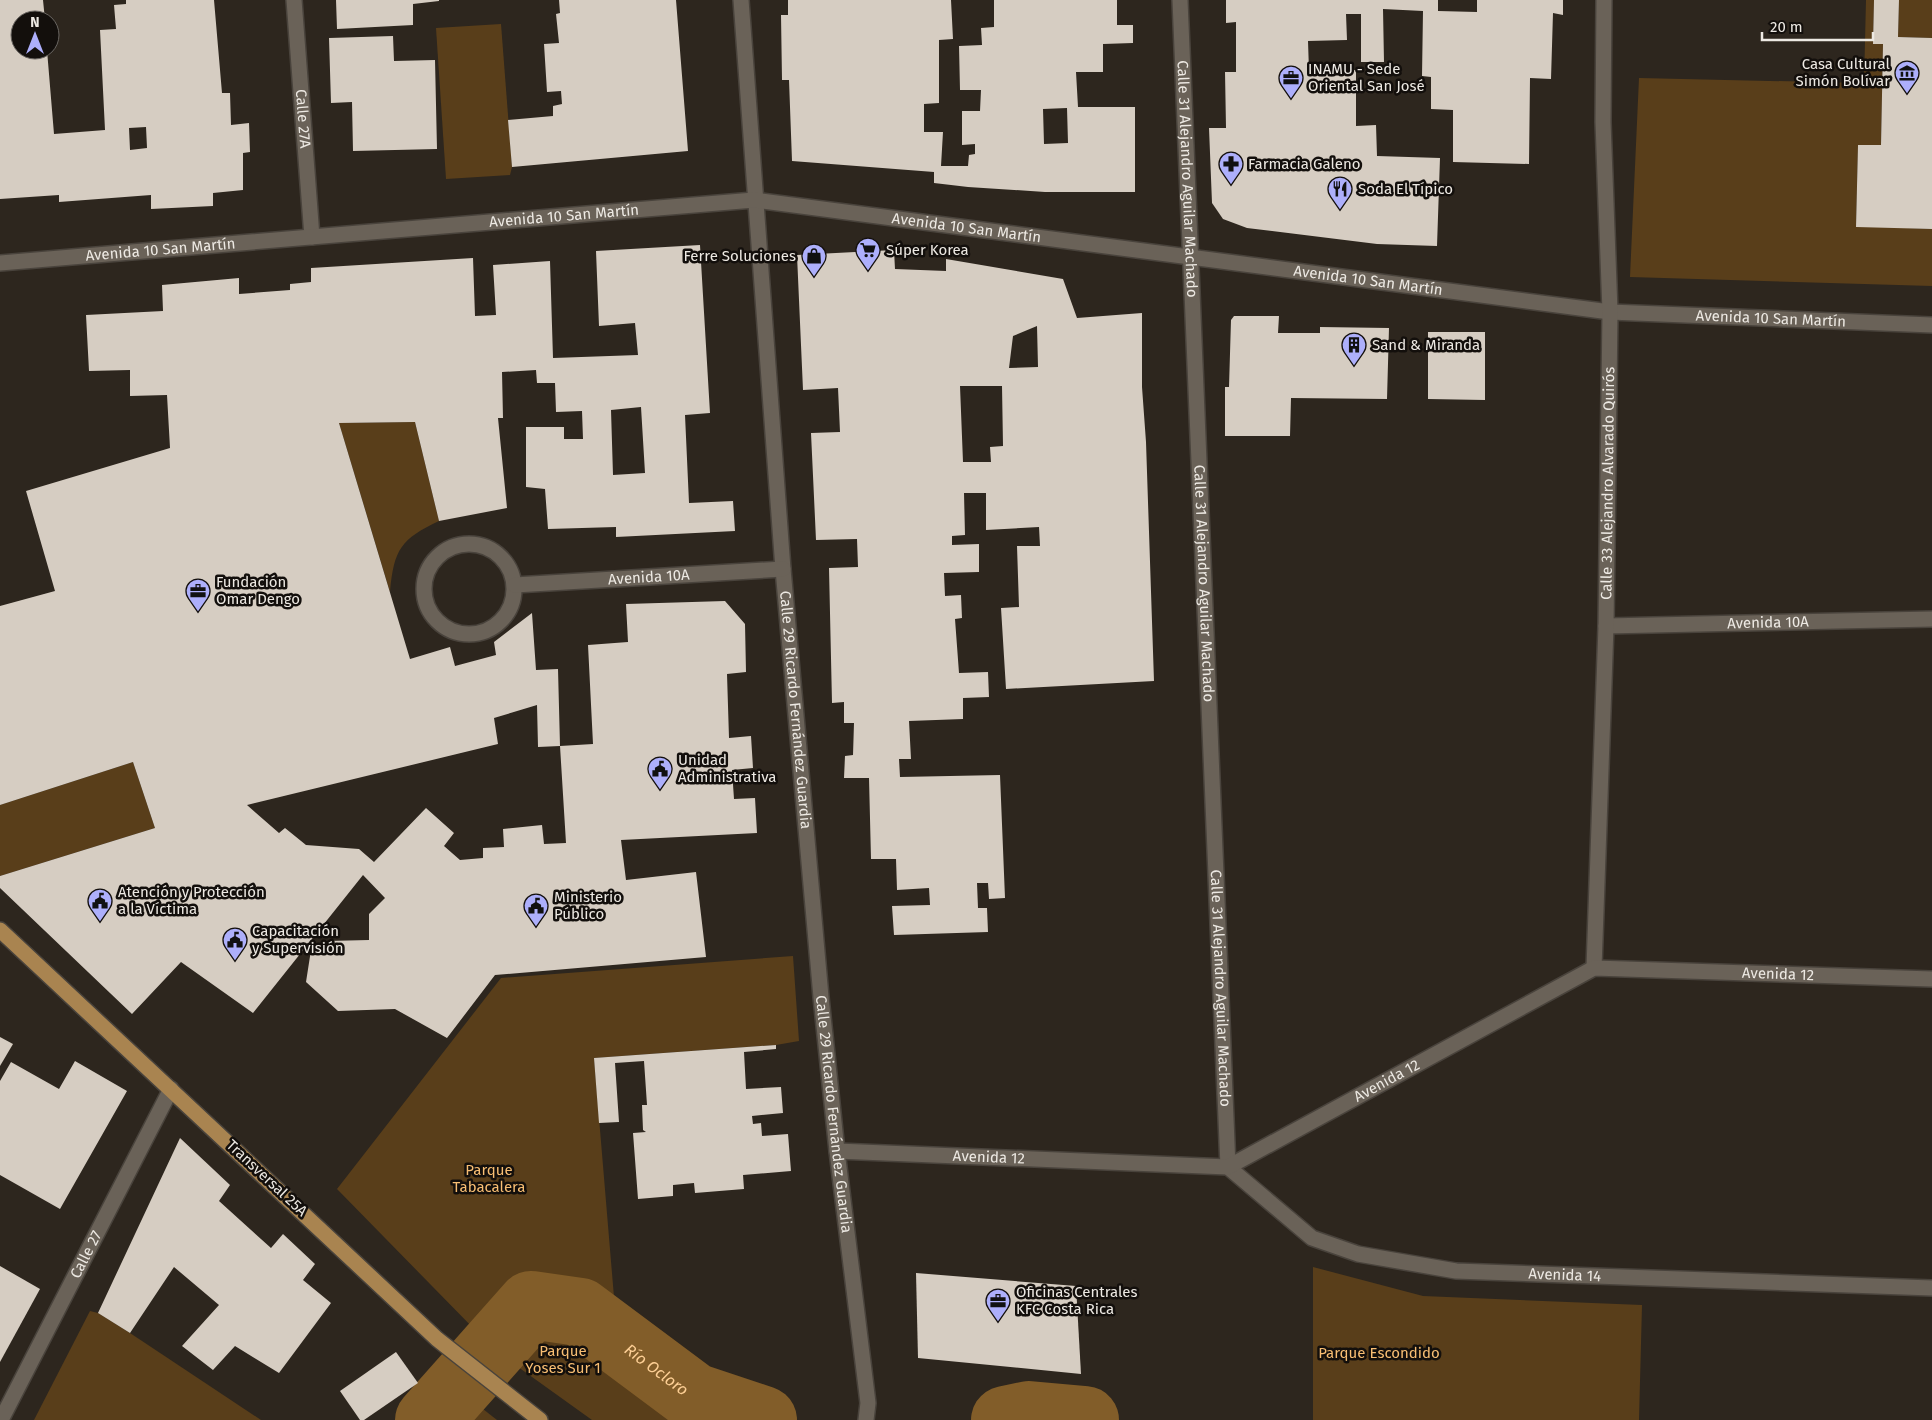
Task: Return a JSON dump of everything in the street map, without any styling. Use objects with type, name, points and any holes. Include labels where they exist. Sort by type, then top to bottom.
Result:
[{"type":"main road","name":"Transversal 25A","points":[[0,930],[437,1338],[540,1420]]},
{"type":"street","name":"Calle 27A","points":[[294,0],[312,237]]},
{"type":"street","name":"Calle 29 Ricardo Fernández Guardia","points":[[741,0],[754,200],[783,569],[836,1151],[868,1403],[866,1420]]},
{"type":"street","name":"Calle 31 Alejandro Aguilar Machado","points":[[1180,0],[1228,1167]]},
{"type":"street","name":"Calle 33 Alejandro Alvarado Quirós","points":[[1594,968],[1606,626],[1610,312],[1603,122],[1604,0]]},
{"type":"street","name":"Avenida 10 San Martín","points":[[0,263],[754,200],[1610,312],[1932,325]]},
{"type":"street","points":[[474,544],[489,548],[502,558],[511,571],[515,585],[514,600],[508,613],[499,624],[486,632],[472,635],[458,634],[444,628],[434,619],[426,606],[423,592],[428,570],[444,551],[458,545],[474,544]]},
{"type":"street","name":"Avenida 10A","points":[[515,585],[783,569]]},
{"type":"street","name":"Avenida 10A","points":[[1606,626],[1932,619]]},
{"type":"street","name":"Avenida 12","points":[[836,1151],[1228,1167],[1594,968],[1932,979]]},
{"type":"street","name":"Calle 27","points":[[1,1420],[171,1089]]},
{"type":"street","name":"Avenida 14","points":[[1228,1167],[1312,1238],[1368,1256],[1456,1271],[1932,1288]]},
{"type":"green space","points":[[1866,0],[1874,0],[1873,43],[1883,44],[1881,145],[1858,145],[1856,226],[1932,229],[1932,286],[1630,277],[1639,78],[1864,83]]},
{"type":"green space","points":[[1899,0],[1932,0],[1932,38],[1898,37]]},
{"type":"green space","points":[[501,24],[512,167],[510,175],[446,179],[436,28]]},
{"type":"green space","points":[[415,422],[439,521],[416,534],[402,547],[394,565],[390,592],[339,423]]},
{"type":"green space","points":[[133,762],[155,828],[0,876],[0,805]]},
{"type":"green space","name":"Parque Tabacalera","points":[[793,956],[799,1041],[776,1045],[594,1058],[615,1309],[572,1295],[523,1287],[479,1334],[337,1189],[501,978]]},
{"type":"green space","name":"Parque Escondido","points":[[1313,1267],[1423,1296],[1642,1305],[1639,1420],[1313,1420]]},
{"type":"green space","points":[[90,1311],[98,1313],[130,1333],[261,1420],[34,1420]]},
{"type":"green space","name":"Parque Yoses Sur 1","points":[[534,1322],[567,1323],[686,1410],[719,1420],[592,1420],[504,1357]]},
{"type":"green space","points":[[437,1373],[497,1420],[396,1420]]},
{"type":"building","points":[[0,0],[43,0],[44,10],[10,10],[10,60],[48,60],[54,134],[105,130],[100,30],[116,29],[114,5],[126,4],[126,0],[214,0],[222,93],[230,93],[231,125],[249,123],[250,152],[243,153],[243,190],[213,193],[213,206],[151,209],[151,195],[59,202],[59,195],[0,199]],"holes":[[[146,127],[147,148],[130,150],[129,128]]]},
{"type":"building","points":[[336,0],[439,1],[413,4],[413,25],[337,29]]},
{"type":"building","points":[[559,0],[676,0],[688,151],[512,167],[508,120],[553,116],[553,106],[562,104],[561,91],[547,92],[544,44],[559,43],[556,14],[560,13]]},
{"type":"building","points":[[788,0],[951,0],[953,39],[939,40],[939,103],[924,104],[924,132],[943,132],[941,166],[968,166],[969,155],[975,154],[975,144],[962,145],[962,111],[980,111],[981,90],[960,90],[959,46],[982,45],[981,28],[994,27],[994,0],[1117,0],[1117,25],[1133,25],[1133,43],[1103,44],[1103,72],[1076,72],[1078,107],[1135,107],[1135,192],[1045,192],[968,187],[934,183],[934,172],[792,161],[789,80],[782,80],[781,15],[788,15]],"holes":[[[1067,108],[1068,143],[1044,144],[1043,109]]]},
{"type":"building","points":[[1226,0],[1438,0],[1438,11],[1477,12],[1477,0],[1563,0],[1563,15],[1553,13],[1551,79],[1530,78],[1529,164],[1453,162],[1453,110],[1431,109],[1431,77],[1422,76],[1423,11],[1383,9],[1384,62],[1361,62],[1361,14],[1346,14],[1347,40],[1308,41],[1309,71],[1356,70],[1356,126],[1376,125],[1377,156],[1440,158],[1437,246],[1377,244],[1247,228],[1223,219],[1212,203],[1209,128],[1226,128],[1225,72],[1236,72],[1236,22],[1226,23]]},
{"type":"building","name":"Casa Cultural Simón Bolívar","points":[[1874,0],[1899,0],[1898,37],[1932,38],[1932,229],[1856,227],[1858,145],[1881,145],[1883,44],[1873,44]]},
{"type":"building","points":[[393,36],[394,61],[435,60],[437,149],[353,151],[352,102],[331,103],[329,38]]},
{"type":"building","points":[[700,245],[710,413],[685,415],[689,503],[733,501],[735,531],[616,537],[616,527],[548,529],[545,489],[526,487],[526,427],[564,427],[564,439],[583,439],[582,411],[556,412],[555,383],[537,383],[536,370],[502,372],[503,418],[498,418],[507,508],[439,521],[415,422],[339,423],[410,659],[450,647],[455,666],[496,655],[494,642],[532,613],[536,670],[558,669],[560,746],[593,744],[588,645],[628,642],[626,604],[725,601],[745,624],[746,672],[727,674],[729,738],[751,736],[753,768],[732,770],[734,799],[755,798],[757,833],[621,840],[626,880],[696,872],[706,957],[495,975],[447,1038],[395,1009],[338,1011],[306,982],[311,950],[328,950],[327,941],[369,940],[369,914],[385,898],[363,875],[253,1013],[181,962],[132,1014],[0,888],[0,876],[155,828],[133,762],[0,805],[0,606],[55,591],[26,491],[170,448],[167,395],[130,396],[130,370],[89,371],[86,315],[163,311],[162,285],[239,278],[239,294],[290,290],[290,284],[311,282],[311,268],[473,258],[475,316],[496,315],[493,265],[550,261],[553,358],[638,355],[635,323],[599,326],[596,251]],"holes":[[[641,407],[645,473],[613,475],[611,410]],[[537,705],[538,747],[560,746],[566,843],[544,844],[542,825],[503,829],[504,847],[483,848],[483,858],[460,860],[444,846],[454,833],[426,808],[374,862],[359,849],[306,845],[285,828],[279,833],[247,805],[498,744],[494,718]]]},
{"type":"building","points":[[894,250],[895,269],[946,271],[946,259],[1063,279],[1077,318],[1142,313],[1142,387],[1146,442],[1154,681],[1006,689],[1001,608],[1019,607],[1017,546],[1040,546],[1039,527],[986,530],[986,493],[964,493],[965,535],[952,536],[952,545],[979,544],[979,572],[944,573],[945,596],[961,595],[962,618],[955,619],[959,673],[988,672],[989,697],[963,698],[963,719],[909,721],[911,759],[899,759],[900,777],[1000,775],[1005,898],[989,899],[988,883],[977,883],[978,908],[987,908],[988,932],[894,935],[892,906],[930,905],[929,888],[897,890],[896,859],[871,859],[869,778],[844,778],[845,756],[853,755],[854,723],[844,723],[844,702],[832,703],[829,568],[858,567],[857,539],[816,540],[811,433],[840,432],[838,388],[803,390],[797,255]],"holes":[[[1037,326],[1038,367],[1009,368],[1013,336]],[[960,386],[1002,386],[1003,446],[990,447],[991,462],[963,462]]]},
{"type":"building","points":[[1234,316],[1279,316],[1278,333],[1320,333],[1320,327],[1389,328],[1387,399],[1291,398],[1290,436],[1225,436],[1225,387],[1229,387],[1231,320]]},
{"type":"building","points":[[1428,332],[1485,332],[1485,400],[1428,399]]},
{"type":"building","points":[[0,1037],[13,1044],[0,1066]]},
{"type":"building","points":[[776,1045],[776,1049],[744,1052],[746,1089],[781,1087],[783,1113],[752,1116],[753,1124],[761,1123],[762,1136],[788,1134],[791,1171],[743,1175],[744,1189],[695,1193],[694,1183],[673,1185],[673,1196],[638,1199],[633,1133],[646,1132],[643,1130],[642,1105],[647,1105],[644,1061],[615,1063],[619,1122],[599,1123],[594,1058]]},
{"type":"building","points":[[75,1061],[127,1091],[60,1209],[0,1175],[0,1081],[11,1062],[59,1089]]},
{"type":"building","points":[[180,1138],[230,1185],[219,1201],[271,1248],[283,1234],[315,1264],[303,1280],[331,1303],[279,1373],[235,1346],[213,1370],[182,1346],[219,1305],[174,1267],[130,1333],[98,1313]]},
{"type":"building","points":[[0,1266],[40,1289],[0,1362]]},
{"type":"building","name":"Oficinas Centrales KFC Costa Rica","points":[[916,1273],[1076,1286],[1081,1374],[918,1358]]},
{"type":"building","points":[[396,1352],[418,1383],[364,1420],[360,1420],[340,1391]]},
{"type":"waterway","name":"Río Ocloro","points":[[429,1420],[531,1305],[580,1312],[694,1397],[763,1420]]},
{"type":"waterway","name":"Río Ocloro","points":[[1005,1420],[1029,1415],[1085,1420]]},
{"type":"place","name":"Casa Cultural Simón Bolívar","points":[[1907,94]]},
{"type":"place","name":"INAMU - Sede Oriental San José","points":[[1291,99]]},
{"type":"place","name":"Farmacia Galeno","points":[[1231,185]]},
{"type":"place","name":"Soda El Típico","points":[[1340,210]]},
{"type":"place","name":"Súper Korea","points":[[868,271]]},
{"type":"place","name":"Ferre Soluciones","points":[[814,277]]},
{"type":"place","name":"Sand & Miranda","points":[[1354,366]]},
{"type":"place","name":"Fundación Omar Dengo","points":[[198,612]]},
{"type":"place","name":"Unidad Administrativa","points":[[660,790]]},
{"type":"place","name":"Atención y Protección a la Víctima","points":[[100,922]]},
{"type":"place","name":"Ministerio Público","points":[[536,927]]},
{"type":"place","name":"Capacitación y Supervisión","points":[[235,961]]},
{"type":"place","name":"Oficinas Centrales KFC Costa Rica","points":[[998,1322]]}]
